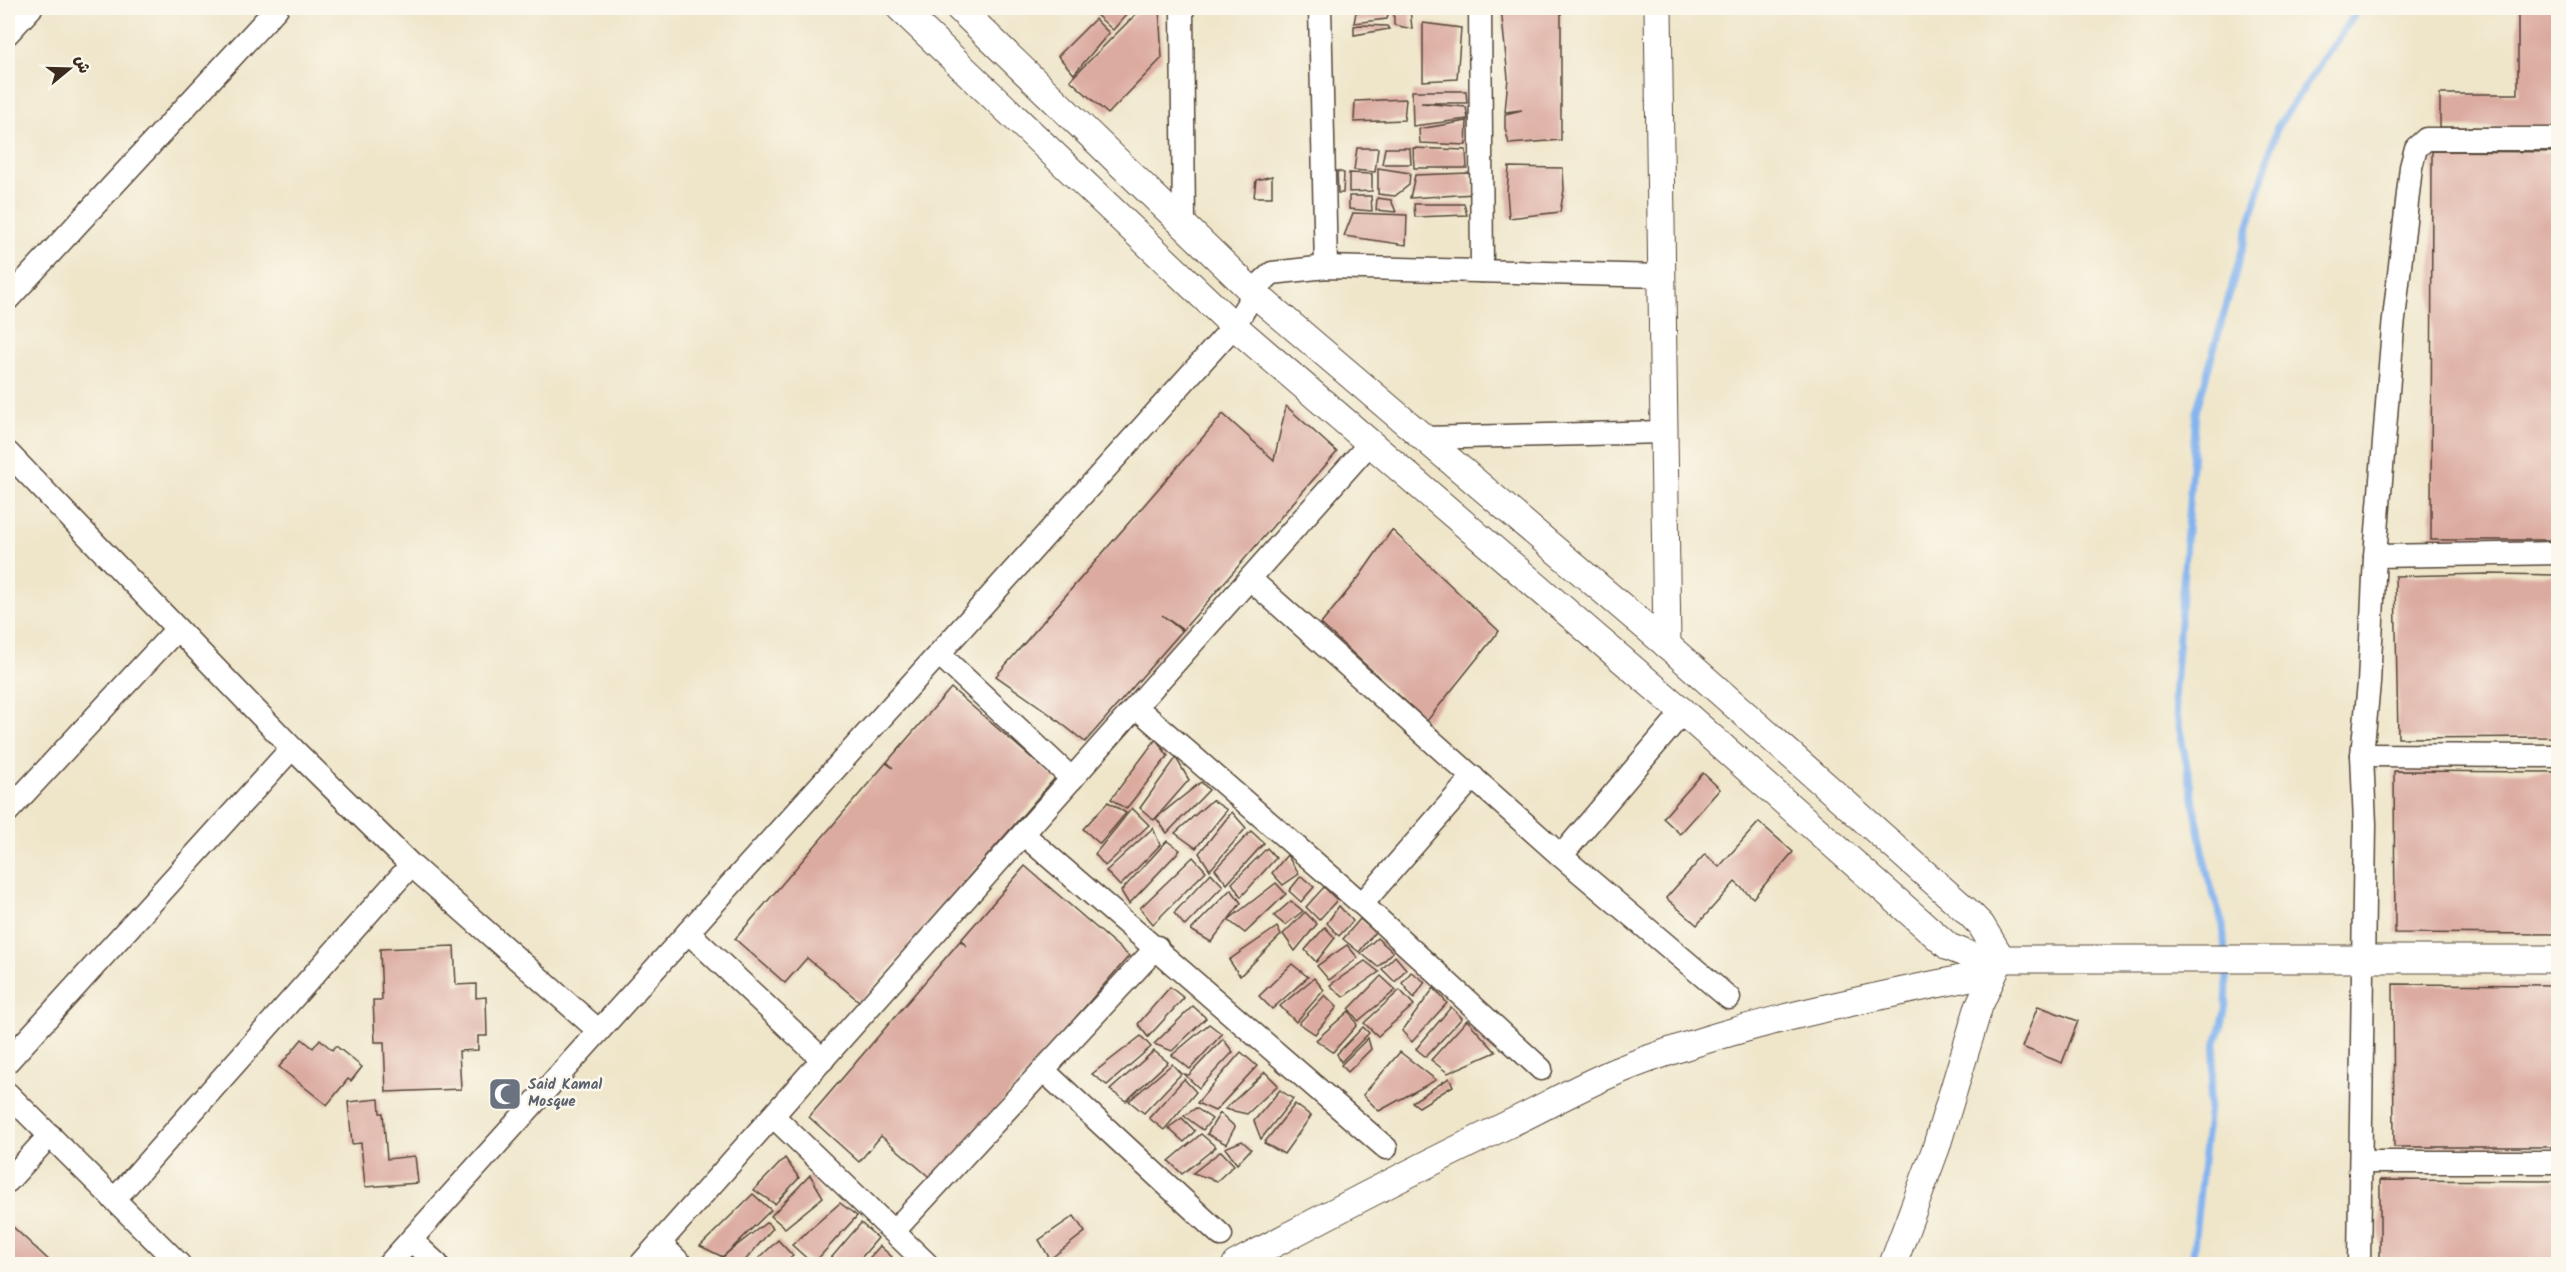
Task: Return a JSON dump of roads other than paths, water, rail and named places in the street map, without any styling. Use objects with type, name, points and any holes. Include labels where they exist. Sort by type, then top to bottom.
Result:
[{"type":"street","points":[[8,33],[31,8]]},
{"type":"street","points":[[8,300],[277,8]]},
{"type":"street","points":[[900,8],[1234,326],[1683,712],[1949,947],[1998,965]]},
{"type":"street","points":[[959,8],[1255,294],[1667,645],[1981,925],[1998,965],[1979,1006],[1936,1148],[1893,1264]]},
{"type":"street","points":[[1182,8],[1184,225]]},
{"type":"street","points":[[1320,8],[1326,267]]},
{"type":"street","points":[[1480,8],[1482,271]]},
{"type":"street","points":[[1658,8],[1667,645]]},
{"type":"street","points":[[2359,1264],[2365,824],[2362,755],[2369,683],[2374,556],[2393,328],[2410,178],[2416,148],[2426,139],[2559,139]]},
{"type":"street","points":[[389,1264],[1234,326],[1266,277],[1278,270],[1326,267],[1661,276]]},
{"type":"street","points":[[1424,438],[1664,432]]},
{"type":"street","points":[[641,1264],[1370,443]]},
{"type":"street","points":[[8,453],[292,748],[411,865],[599,1031]]},
{"type":"street","points":[[2374,556],[2559,553]]},
{"type":"street","points":[[1250,579],[1562,856],[1729,998]]},
{"type":"street","points":[[8,811],[177,629]]},
{"type":"street","points":[[939,654],[1072,779]]},
{"type":"street","points":[[1136,708],[1362,904],[1541,1069]]},
{"type":"street","points":[[1562,856],[1683,712]]},
{"type":"street","points":[[8,1061],[292,748]]},
{"type":"street","points":[[2362,755],[2559,756]]},
{"type":"street","points":[[1362,904],[1473,777]]},
{"type":"street","points":[[1023,834],[1157,947],[1386,1148]]},
{"type":"street","points":[[114,1200],[411,865]]},
{"type":"street","points":[[688,932],[823,1060]]},
{"type":"street","points":[[894,1232],[1157,947]]},
{"type":"street","points":[[1236,1264],[1411,1172],[1616,1072],[1678,1049],[1756,1026],[1998,965],[2204,959],[2559,959]]},
{"type":"street","points":[[1043,1070],[1221,1235]]},
{"type":"street","points":[[8,1094],[114,1200],[166,1260]]},
{"type":"street","points":[[773,1116],[927,1264]]},
{"type":"street","points":[[8,1180],[50,1135]]},
{"type":"street","points":[[2361,1162],[2559,1162]]},
{"type":"street","points":[[411,1240],[437,1264]]},
{"type":"street","points":[[660,1244],[681,1264]]},
{"type":"waterway","points":[[2225,953],[2223,925],[2208,877],[2174,699],[2196,412],[2277,127],[2359,8]]},
{"type":"waterway","points":[[2192,1264],[2216,1042],[2226,1004],[2226,964]]},
{"type":"place","name":"Said Kamal Mosque","points":[[505,1094]]}]
